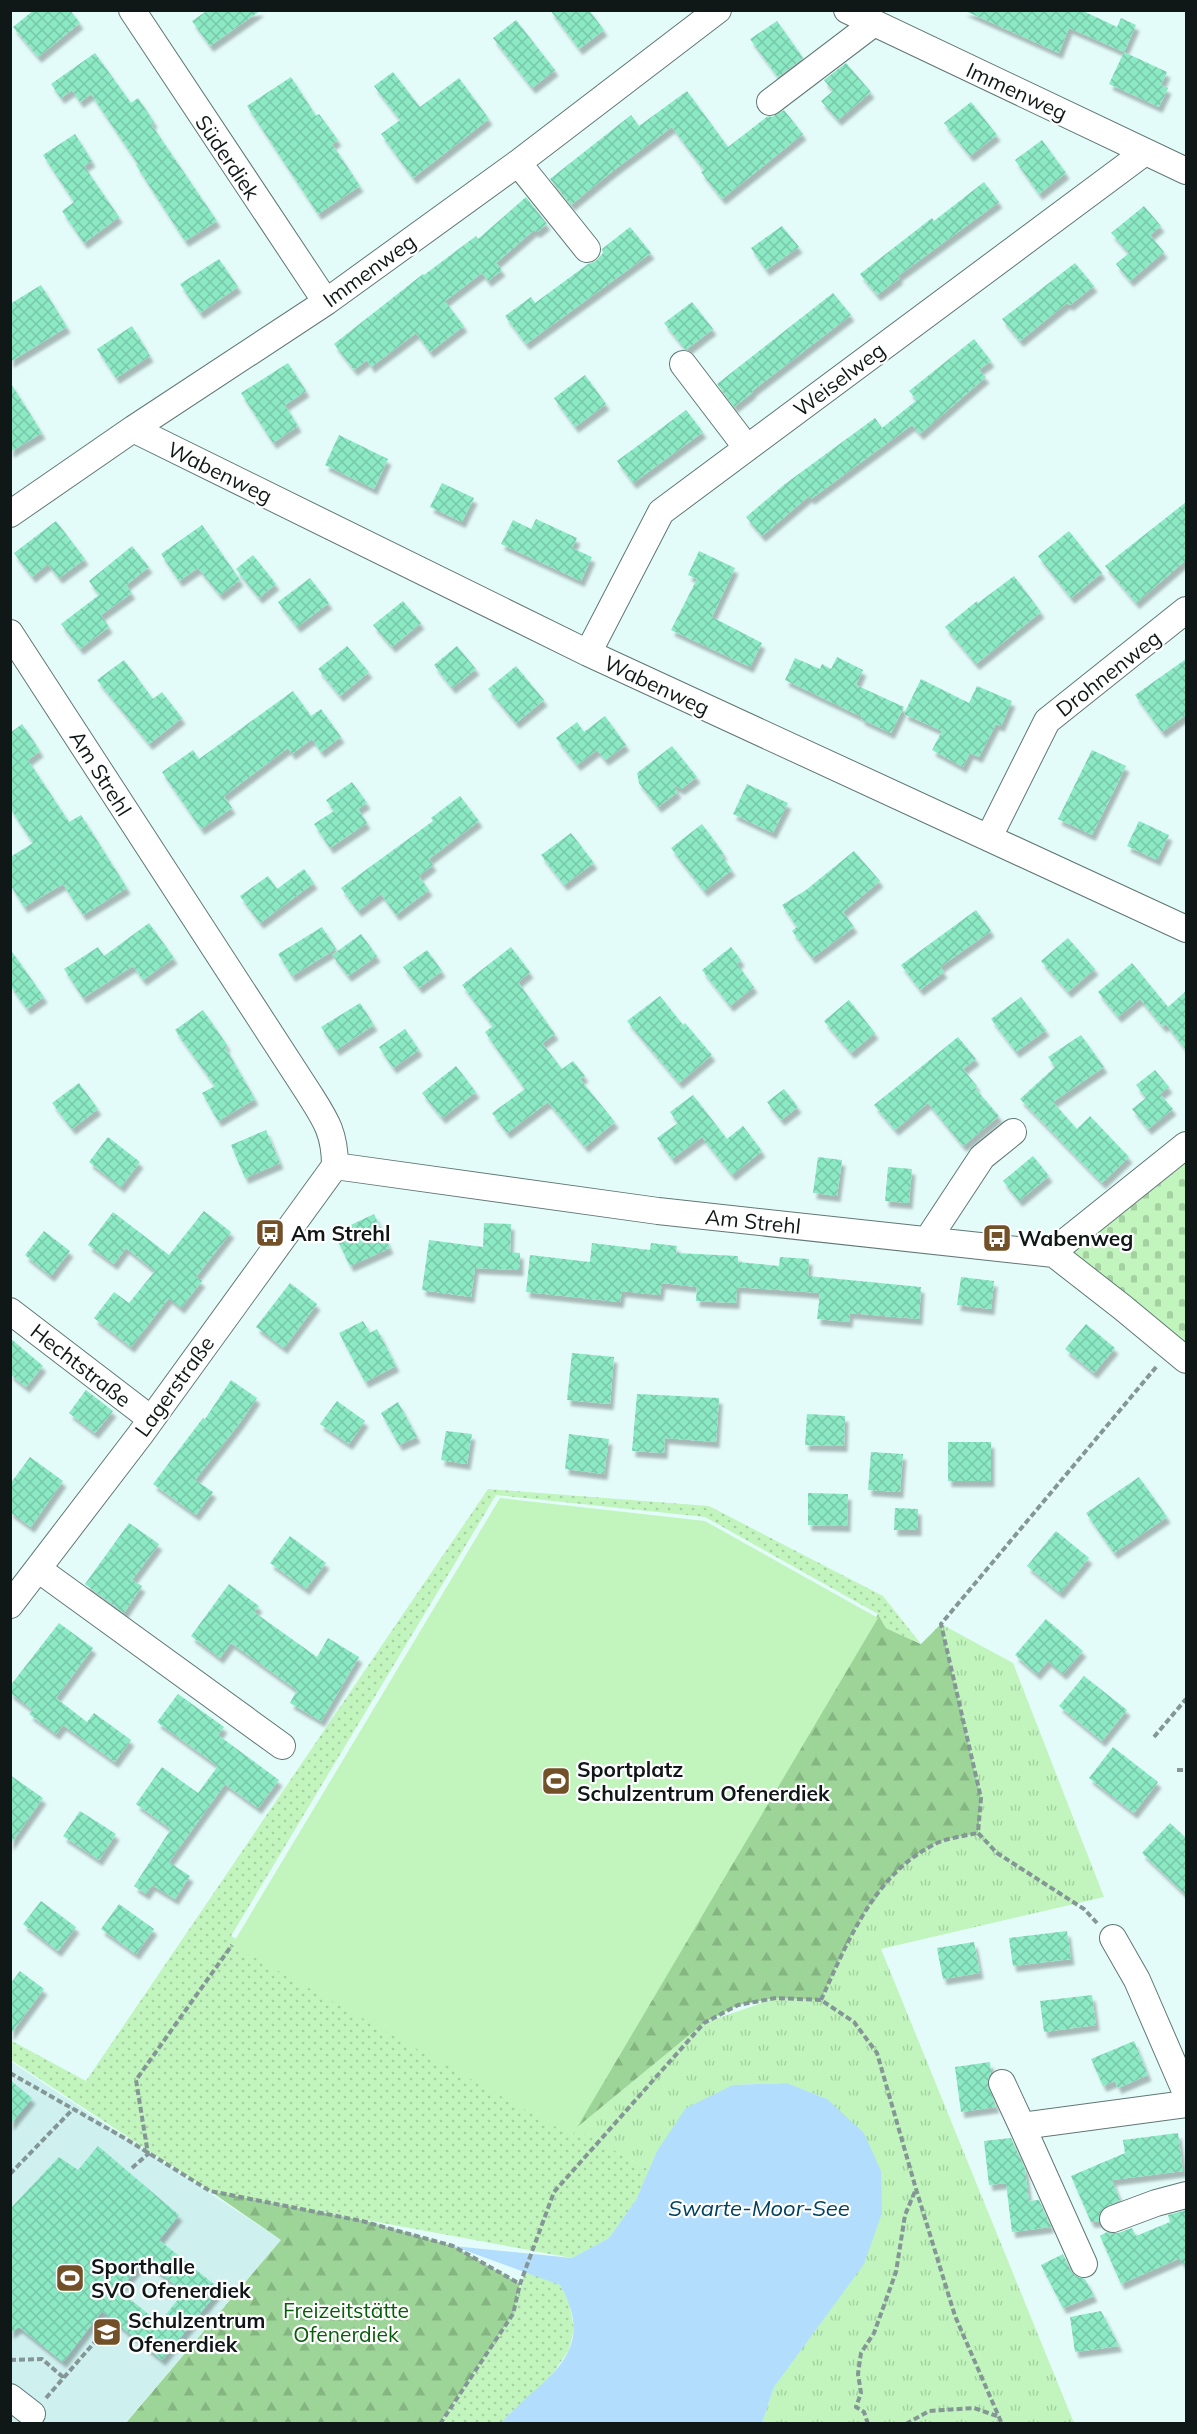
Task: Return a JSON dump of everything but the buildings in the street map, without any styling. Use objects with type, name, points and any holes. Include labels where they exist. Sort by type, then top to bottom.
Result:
[{"type":"street","name":"Süderdiek","points":[[132,10],[326,302]]},
{"type":"street","name":"Immenweg","points":[[10,514],[133,429],[326,302],[518,163],[718,10]]},
{"type":"street","name":"Immenweg","points":[[847,10],[1186,171]]},
{"type":"street","points":[[770,102],[874,23]]},
{"type":"street","name":"Weiselweg","points":[[588,653],[661,512],[1145,152]]},
{"type":"street","points":[[518,163],[587,249]]},
{"type":"street","points":[[683,364],[747,448]]},
{"type":"street","name":"Wabenweg","points":[[133,429],[588,653],[1186,929]]},
{"type":"street","name":"Drohnenweg","points":[[989,837],[1047,721],[1186,610]]},
{"type":"street","name":"Am Strehl","points":[[10,633],[326,1121],[335,1144],[335,1166],[658,1211],[1054,1254]]},
{"type":"street","points":[[928,1239],[982,1157],[1013,1132]]},
{"type":"street","points":[[1178,1353],[1054,1254],[1060,1245],[1186,1145]]},
{"type":"street","name":"Lagerstraße","points":[[10,1605],[151,1419],[335,1166]]},
{"type":"street","name":"Hechtstraße","points":[[10,1311],[151,1419]]},
{"type":"street","points":[[38,1569],[282,1746]]},
{"type":"street","points":[[1113,1938],[1137,1980],[1186,2093]]},
{"type":"street","points":[[1002,2083],[1084,2264]]},
{"type":"street","points":[[1022,2126],[1186,2104]]},
{"type":"street","points":[[1113,2219],[1186,2195]]},
{"type":"street","points":[[10,2397],[33,2414]]},
{"type":"path","points":[[1113,1938],[1084,1909],[997,1853],[978,1833],[981,1798],[941,1624],[1161,1361],[1178,1353]]},
{"type":"path","points":[[1154,1737],[1186,1699]]},
{"type":"path","points":[[1177,1770],[1186,1770]]},
{"type":"path","points":[[821,2000],[855,1925],[898,1868],[934,1844],[978,1833]]},
{"type":"path","points":[[148,2154],[136,2080],[232,1945]]},
{"type":"path","points":[[440,2424],[513,2314],[520,2284],[554,2192],[704,2023],[738,2006],[776,1998],[821,2000],[854,2022],[877,2053],[955,2316],[1002,2424]]},
{"type":"path","points":[[10,2073],[210,2191],[362,2220],[453,2246],[520,2284]]},
{"type":"path","points":[[10,2174],[73,2109]]},
{"type":"path","points":[[132,2168],[148,2154]]},
{"type":"path","points":[[868,2424],[864,2412],[856,2407],[861,2393],[858,2374],[861,2353],[874,2333],[896,2272],[904,2215],[916,2189]]},
{"type":"path","points":[[33,2414],[100,2336]]},
{"type":"path","points":[[10,2360],[42,2359],[64,2378]]},
{"type":"path","points":[[906,2424],[929,2411],[974,2408],[998,2416]]},
{"type":"shaded area","name":"Schulzentrum Ofenerdiek","points":[[10,2061],[281,2240],[125,2423],[11,2423]]},
{"type":"green space","points":[[1186,1145],[1186,1360],[1060,1246]]},
{"type":"green space","points":[[488,1489],[709,1506],[883,1596],[921,1644],[886,1628],[878,1614],[705,1517],[496,1495],[231,1936],[649,2170],[636,2200],[609,2238],[572,2258],[210,2191],[11,2060],[10,2040],[86,2081]]},
{"type":"green space","name":"Sportplatz Schulzentrum Ofenerdiek","points":[[500,1498],[705,1521],[878,1618],[572,2136],[232,1945]]},
{"type":"green space","points":[[878,1614],[886,1628],[921,1644],[941,1624],[981,1798],[978,1833],[933,1845],[912,1858],[894,1874],[878,1892],[852,1934],[821,2000],[776,1998],[738,2005],[704,2023],[575,2129]]},
{"type":"green space","points":[[941,1624],[1013,1663],[1104,1897],[881,1949],[1074,2423],[762,2423],[774,2387],[807,2340],[827,2099],[787,2083],[733,2085],[657,2151],[649,2170],[575,2129],[704,2023],[776,1998],[821,2000],[852,1934],[878,1892],[894,1874],[912,1858],[933,1845],[978,1833],[981,1798]]},
{"type":"green space","name":"Freizeitstätte Ofenerdiek","points":[[210,2191],[362,2220],[453,2246],[520,2284],[513,2314],[440,2423],[125,2424],[281,2240]]},
{"type":"green space","points":[[526,2266],[560,2285],[569,2303],[574,2328],[569,2350],[548,2380],[501,2423],[440,2424],[513,2314]]},
{"type":"water","name":"Swarte-Moor-See","points":[[787,2083],[827,2099],[864,2133],[881,2171],[882,2213],[864,2264],[774,2387],[762,2423],[501,2423],[548,2379],[570,2348],[574,2331],[571,2310],[560,2285],[453,2246],[572,2258],[609,2238],[636,2200],[657,2151],[686,2108],[733,2085]]},
{"type":"place","name":"Am Strehl","points":[[270,1233]]},
{"type":"place","name":"Wabenweg","points":[[997,1238]]},
{"type":"place","name":"Sportplatz Schulzentrum Ofenerdiek","points":[[556,1781]]},
{"type":"place","name":"Sporthalle SVO Ofenerdiek","points":[[70,2278]]},
{"type":"place","name":"Schulzentrum Ofenerdiek","points":[[107,2332]]}]
